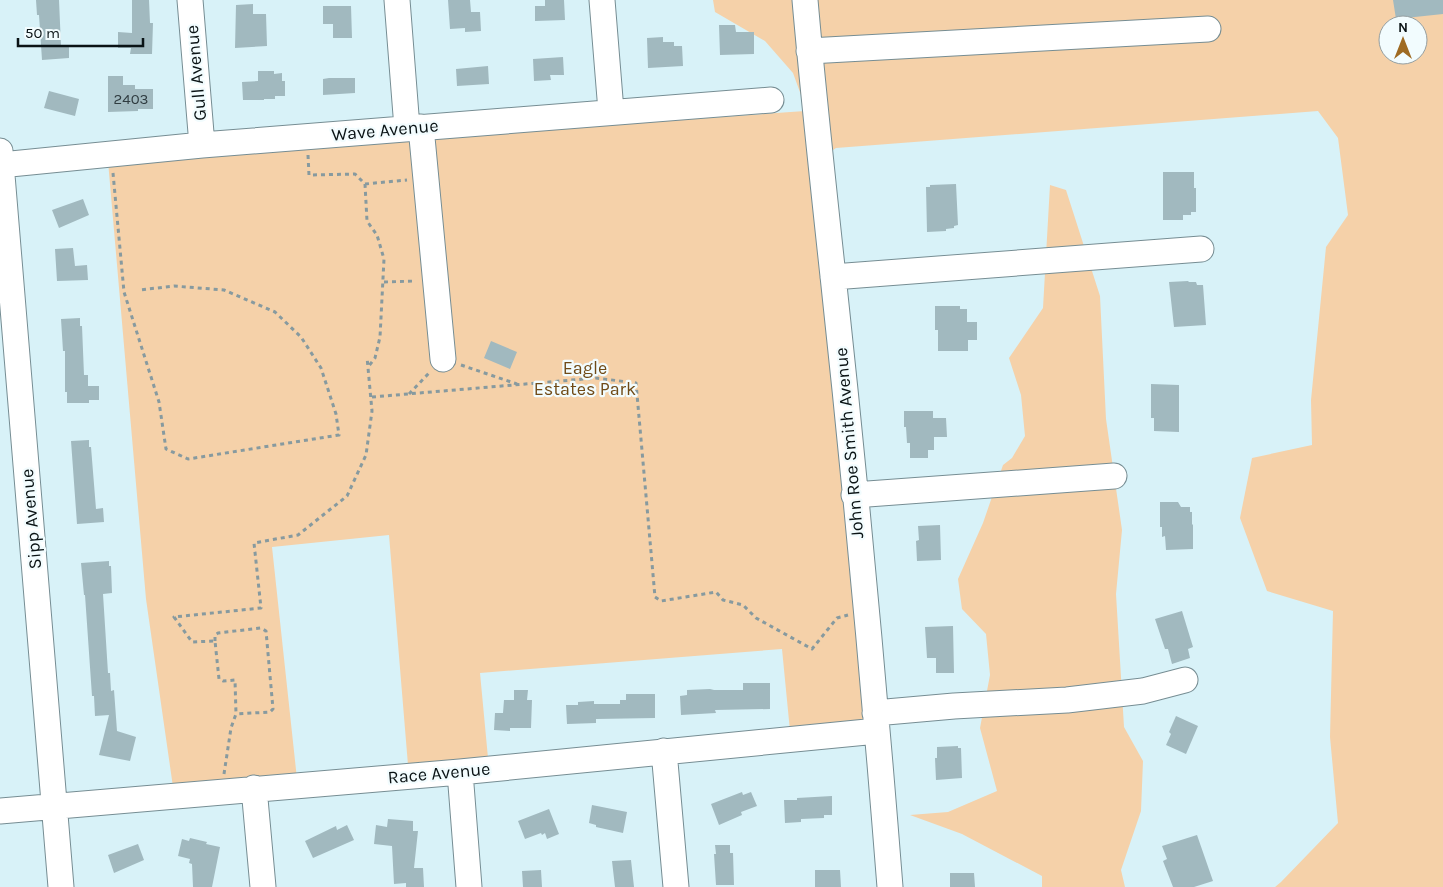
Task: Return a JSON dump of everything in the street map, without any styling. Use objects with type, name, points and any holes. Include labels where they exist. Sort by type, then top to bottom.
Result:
[{"type":"street","name":"Gull Avenue","points":[[190,0],[202,145]]},
{"type":"street","points":[[396,0],[414,128],[426,178],[443,359]]},
{"type":"street","points":[[602,0],[611,111]]},
{"type":"street","name":"John Roe Smith Avenue","points":[[805,0],[876,722],[890,887]]},
{"type":"street","points":[[809,52],[1208,29]]},
{"type":"street","name":"Wave Avenue","points":[[0,160],[112,154],[611,111],[771,100]]},
{"type":"street","name":"Sipp Avenue","points":[[0,160],[61,887]]},
{"type":"street","points":[[833,277],[1201,249]]},
{"type":"street","points":[[854,495],[1114,476]]},
{"type":"street","name":"Race Avenue","points":[[0,811],[460,772],[664,751],[876,722],[954,706],[1067,700],[1143,692],[1185,680]]},
{"type":"street","points":[[664,751],[676,887]]},
{"type":"street","points":[[460,772],[469,887]]},
{"type":"street","points":[[254,788],[263,887]]},
{"type":"path","points":[[307,137],[308,175],[355,174],[365,184],[367,221],[377,235],[384,259],[380,337],[375,358],[368,367]]},
{"type":"path","points":[[112,154],[124,292],[159,402],[166,449],[188,459],[340,435],[336,414],[321,368],[300,337],[275,312],[224,290],[174,286],[140,290]]},
{"type":"path","points":[[365,184],[426,178]]},
{"type":"path","points":[[384,282],[435,280]]},
{"type":"path","points":[[215,640],[192,642],[174,617],[261,608],[254,542],[298,534],[347,496],[366,455],[372,411],[367,356]]},
{"type":"path","points":[[408,394],[443,359],[520,385]]},
{"type":"path","points":[[372,397],[596,378],[636,383],[655,597],[661,601],[716,592],[723,600],[743,604],[756,618],[812,649],[837,618],[865,609]]},
{"type":"path","points":[[221,791],[230,728],[236,714],[234,680],[223,681],[219,679],[215,635],[218,632],[261,628],[266,631],[273,709],[270,712],[236,714]]},
{"type":"green space","name":"Eagle Estates Park","points":[[713,0],[1443,0],[1443,887],[1275,887],[1338,823],[1330,737],[1333,611],[1267,591],[1240,518],[1252,458],[1312,445],[1311,400],[1326,247],[1348,215],[1338,138],[1318,111],[836,148],[817,161],[865,723],[790,731],[782,649],[480,673],[488,758],[408,765],[389,535],[272,547],[297,779],[173,787],[146,599],[108,161],[805,111],[793,73],[765,41],[715,12]]},
{"type":"green space","points":[[1050,185],[1066,190],[1100,296],[1106,419],[1122,530],[1116,594],[1124,727],[1143,761],[1141,811],[1121,870],[1125,887],[1042,887],[1042,876],[962,834],[910,815],[948,812],[997,791],[980,728],[990,675],[986,634],[962,609],[958,579],[983,523],[1003,465],[1012,458],[1025,436],[1021,395],[1009,358],[1043,308]]},
{"type":"building","points":[[36,0],[59,0],[61,46],[69,46],[69,58],[42,60]]},
{"type":"building","points":[[132,0],[149,0],[150,23],[153,23],[152,54],[130,54],[131,48],[118,48],[118,32],[132,33]]},
{"type":"building","points":[[448,0],[470,0],[471,12],[480,12],[481,31],[465,32],[465,28],[450,29]]},
{"type":"building","points":[[545,0],[564,0],[565,20],[535,21],[535,6],[545,6]]},
{"type":"building","points":[[1393,0],[1443,0],[1443,14],[1395,15]]},
{"type":"building","points":[[253,4],[253,14],[266,14],[267,46],[235,48],[236,5]]},
{"type":"building","points":[[323,6],[351,6],[352,38],[333,38],[333,24],[323,24]]},
{"type":"building","points":[[719,25],[735,25],[736,32],[754,32],[754,54],[720,55]]},
{"type":"building","points":[[663,37],[663,42],[674,42],[674,46],[682,46],[683,66],[648,68],[647,38]]},
{"type":"building","points":[[563,57],[564,75],[550,75],[551,80],[534,81],[533,59]]},
{"type":"building","points":[[488,66],[489,84],[457,86],[456,69]]},
{"type":"building","points":[[258,71],[274,71],[274,74],[282,73],[282,81],[285,81],[285,96],[275,96],[275,99],[243,100],[242,82],[258,81]]},
{"type":"building","points":[[108,76],[123,76],[123,85],[135,85],[135,89],[153,89],[153,109],[108,112]]},
{"type":"building","points":[[355,78],[355,93],[323,95],[323,79]]},
{"type":"building","points":[[49,91],[79,99],[75,116],[44,108]]},
{"type":"building","points":[[1163,172],[1194,172],[1196,212],[1191,212],[1191,215],[1183,215],[1183,220],[1163,220]]},
{"type":"building","points":[[956,184],[958,225],[954,226],[954,228],[946,229],[946,231],[927,232],[926,187],[930,187],[930,185]]},
{"type":"building","points":[[83,199],[89,215],[59,228],[52,210]]},
{"type":"building","points":[[73,248],[75,266],[87,265],[88,280],[57,281],[55,249]]},
{"type":"building","points":[[1169,282],[1196,282],[1197,285],[1203,285],[1206,325],[1174,327]]},
{"type":"building","points":[[935,306],[960,306],[960,309],[967,309],[967,322],[977,322],[977,340],[968,340],[968,351],[938,351],[938,330],[935,330]]},
{"type":"building","points":[[80,318],[84,375],[88,375],[88,386],[99,386],[99,400],[89,400],[89,403],[67,403],[67,392],[65,392],[65,351],[63,351],[61,319]]},
{"type":"building","points":[[491,341],[517,352],[510,369],[484,358]]},
{"type":"building","points":[[1151,384],[1179,385],[1179,432],[1154,431],[1154,418],[1151,418]]},
{"type":"building","points":[[904,411],[933,411],[933,418],[946,418],[947,437],[934,437],[934,450],[928,450],[928,458],[910,458],[910,443],[907,443],[906,427],[904,427]]},
{"type":"building","points":[[89,440],[96,509],[103,508],[104,522],[77,524],[71,441]]},
{"type":"building","points":[[1160,502],[1178,502],[1181,507],[1190,507],[1193,524],[1193,549],[1166,550],[1165,536],[1162,537],[1162,527],[1160,527]]},
{"type":"building","points":[[940,525],[941,560],[917,561],[916,541],[919,540],[918,526]]},
{"type":"building","points":[[109,561],[109,566],[111,566],[112,593],[103,594],[108,673],[110,673],[111,691],[114,690],[117,731],[136,737],[130,761],[99,755],[109,715],[95,716],[94,696],[92,696],[81,563]]},
{"type":"building","points":[[1182,611],[1193,647],[1188,649],[1190,658],[1172,664],[1168,649],[1165,649],[1155,619]]},
{"type":"building","points":[[953,626],[954,673],[936,673],[936,658],[927,658],[925,627]]},
{"type":"building","points":[[743,683],[770,683],[770,709],[715,710],[716,713],[681,715],[680,696],[687,695],[687,690],[743,690]]},
{"type":"building","points":[[514,690],[528,690],[527,700],[532,700],[531,728],[510,728],[510,731],[494,730],[495,713],[503,713],[504,700],[514,700]]},
{"type":"building","points":[[626,694],[655,694],[655,718],[596,719],[596,723],[567,724],[566,705],[578,705],[578,702],[594,701],[594,704],[620,704],[620,700],[626,700]]},
{"type":"building","points":[[1176,716],[1198,726],[1186,754],[1166,745]]},
{"type":"building","points":[[958,746],[958,748],[961,748],[962,778],[936,780],[935,758],[937,758],[937,747]]},
{"type":"building","points":[[742,792],[743,795],[751,792],[757,806],[741,812],[742,815],[719,825],[711,804]]},
{"type":"building","points":[[832,796],[832,815],[824,815],[824,818],[801,819],[801,822],[785,823],[784,800]]},
{"type":"building","points":[[592,805],[627,812],[623,833],[596,827],[596,825],[589,823]]},
{"type":"building","points":[[549,809],[559,834],[547,839],[545,833],[542,835],[541,833],[525,839],[518,821]]},
{"type":"building","points":[[388,819],[413,821],[413,831],[418,831],[414,868],[423,868],[424,887],[406,887],[406,883],[394,884],[392,846],[374,844],[376,825],[387,827]]},
{"type":"building","points":[[347,825],[354,840],[313,858],[305,841],[336,826],[337,830]]},
{"type":"building","points":[[1197,835],[1213,881],[1194,887],[1173,887],[1163,861],[1167,859],[1162,846]]},
{"type":"building","points":[[190,838],[220,847],[212,887],[193,887],[190,859],[178,856],[182,839],[189,841]]},
{"type":"building","points":[[138,844],[144,860],[114,873],[108,855]]},
{"type":"building","points":[[715,845],[730,845],[730,853],[733,853],[734,885],[716,885]]},
{"type":"building","points":[[631,860],[634,887],[615,887],[612,861]]},
{"type":"building","points":[[541,870],[542,887],[523,887],[522,871]]},
{"type":"building","points":[[815,870],[840,870],[841,887],[815,887]]},
{"type":"building","points":[[950,873],[974,873],[975,887],[950,887]]}]
